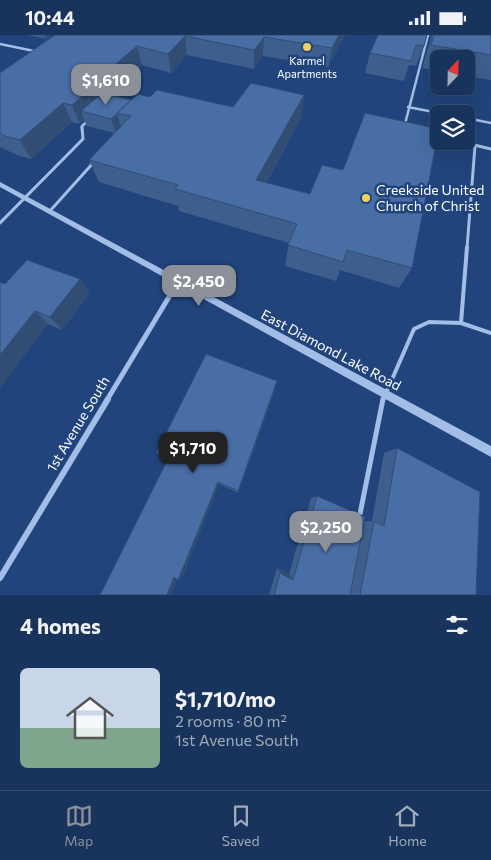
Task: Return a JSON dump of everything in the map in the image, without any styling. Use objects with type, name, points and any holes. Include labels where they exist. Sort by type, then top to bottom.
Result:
[{"type":"street","name":"East Diamond Lake Road","points":[[0,184],[491,452]]},
{"type":"street","name":"1st Avenue South","points":[[0,578],[178,282]]},
{"type":"lane","points":[[407,128],[404,122],[428,35]]},
{"type":"lane","points":[[0,44],[34,51]]},
{"type":"lane","points":[[110,101],[124,89]]},
{"type":"lane","points":[[408,107],[430,111]]},
{"type":"lane","points":[[0,223],[84,139],[82,126],[89,120]]},
{"type":"lane","points":[[475,120],[491,123]]},
{"type":"lane","points":[[475,146],[491,149]]},
{"type":"lane","points":[[461,323],[475,150]]},
{"type":"lane","points":[[49,212],[99,156]]},
{"type":"lane","points":[[358,521],[384,394],[414,329],[429,321],[461,323],[491,333]]},
{"type":"building","points":[[55,35],[339,35],[332,48],[264,37],[254,50],[185,36],[168,54],[137,46],[90,86],[93,87],[72,105],[63,103],[20,140],[5,136],[0,133],[0,73]]},
{"type":"building","points":[[378,35],[427,35],[424,46],[416,45],[411,61],[370,53]]},
{"type":"building","points":[[434,35],[491,35],[491,55],[475,52],[475,50],[461,50],[431,45]]},
{"type":"building","points":[[251,83],[304,95],[256,180],[310,194],[322,165],[343,170],[365,113],[430,127],[430,150],[435,150],[412,268],[347,250],[343,262],[288,245],[297,224],[175,189],[178,185],[89,160],[131,116],[117,113],[138,94],[150,97],[157,90],[233,107]]},
{"type":"building","points":[[102,93],[131,100],[111,119],[81,111]]},
{"type":"building","points":[[27,260],[80,279],[50,317],[35,311],[0,355],[0,282],[5,284]]},
{"type":"building","points":[[206,354],[277,381],[238,491],[218,482],[178,580],[174,577],[167,595],[100,595],[168,459],[156,453]]},
{"type":"building","points":[[397,448],[480,492],[476,595],[360,595],[374,521],[384,526]]},
{"type":"building","points":[[317,496],[365,517],[350,595],[274,595],[280,573],[293,580]]},
{"type":"place","name":"Karmel Apartments","points":[[307,47]]},
{"type":"place","name":"Creekside United Church of Christ","points":[[366,198]]}]
